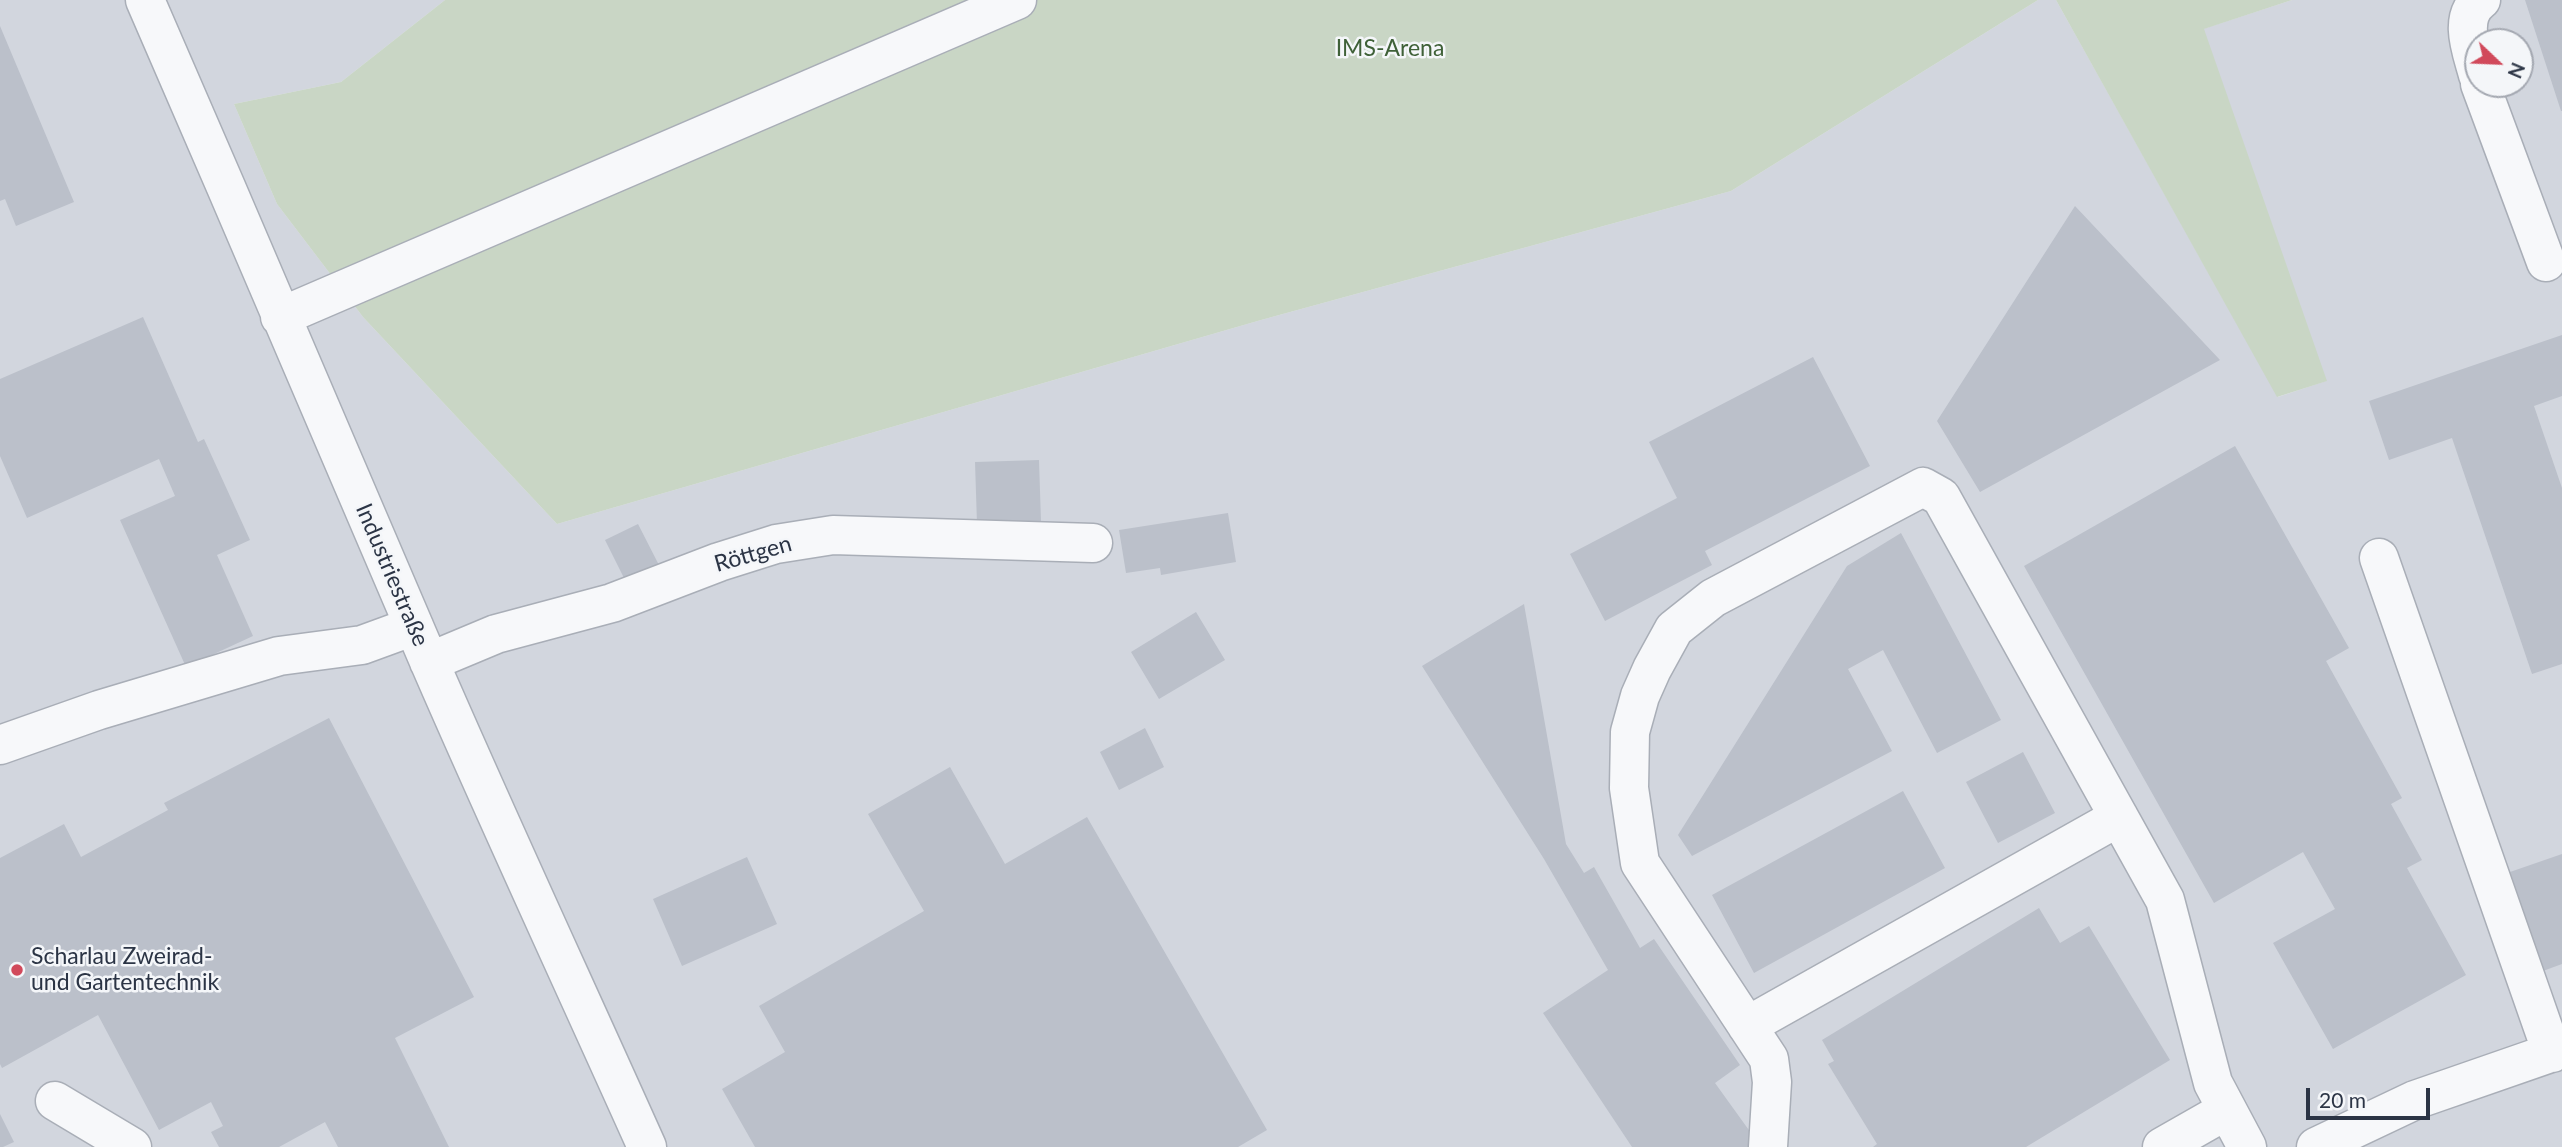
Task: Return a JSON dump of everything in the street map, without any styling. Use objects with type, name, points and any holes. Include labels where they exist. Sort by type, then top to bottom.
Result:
[{"type":"street","name":"Industriestraße","points":[[145,0],[244,225],[280,317],[429,662],[647,1147]]},
{"type":"street","points":[[280,317],[1017,0]]},
{"type":"street","points":[[2466,28],[2476,4],[2481,0]]},
{"type":"street","points":[[2485,98],[2546,262]]},
{"type":"street","points":[[1768,1147],[1772,1082],[1769,1059],[1640,863],[1629,788],[1630,732],[1640,696],[1674,629],[1713,598],[1923,486],[1941,497],[2165,900],[2213,1083],[2246,1147]]},
{"type":"street","name":"Röttgen","points":[[429,662],[496,634],[611,603],[719,562],[776,544],[833,536],[1093,543]]},
{"type":"street","points":[[2316,1147],[2358,1138],[2415,1100],[2557,1051],[2379,558]]},
{"type":"street","points":[[0,745],[99,710],[279,656],[362,645],[414,625]]},
{"type":"street","points":[[1747,1026],[2119,817]]},
{"type":"street","points":[[54,1101],[132,1147]]},
{"type":"street","points":[[2162,1147],[2227,1110]]},
{"type":"shaded area","points":[[0,0],[445,0],[341,82],[234,104],[277,204],[363,317],[557,524],[1261,320],[1731,191],[2038,0],[2056,0],[2278,397],[2326,381],[2203,29],[2292,0],[2562,0],[2562,1147],[0,1147]]},
{"type":"green space","name":"IMS-Arena","points":[[445,0],[2038,0],[1731,191],[1261,320],[557,524],[363,317],[277,204],[234,104],[341,82]]},
{"type":"green space","points":[[2056,0],[2292,0],[2204,29],[2327,381],[2277,397]]},
{"type":"building","points":[[2525,0],[2562,0],[2562,111],[2561,111]]},
{"type":"building","points":[[0,26],[74,202],[16,226],[5,199],[0,201]]},
{"type":"building","points":[[2075,206],[2220,360],[1980,492],[1937,421]]},
{"type":"building","points":[[143,317],[198,442],[204,439],[250,540],[217,555],[253,636],[186,667],[120,520],[175,496],[159,459],[27,518],[0,456],[0,379]]},
{"type":"building","points":[[2562,335],[2562,396],[2534,406],[2562,488],[2562,664],[2532,674],[2452,438],[2389,460],[2369,401]]},
{"type":"building","points":[[1813,357],[1870,466],[1705,551],[1712,565],[1605,621],[1570,554],[1677,498],[1649,442]]},
{"type":"building","points":[[2235,446],[2349,648],[2326,661],[2402,798],[2391,804],[2422,860],[2407,868],[2466,975],[2333,1049],[2273,943],[2335,909],[2303,852],[2214,903],[2024,566]]},
{"type":"building","points":[[1039,460],[1041,522],[977,524],[975,462]]},
{"type":"building","points":[[1228,513],[1236,562],[1161,575],[1160,568],[1126,573],[1119,530]]},
{"type":"building","points":[[638,524],[662,571],[629,588],[605,540]]},
{"type":"building","points":[[1901,533],[2001,720],[1937,753],[1883,650],[1848,669],[1892,751],[1692,856],[1678,835],[1847,566]]},
{"type":"building","points":[[1524,604],[1566,844],[1584,873],[1594,867],[1640,948],[1654,939],[1740,1065],[1715,1083],[1751,1133],[1751,1147],[1632,1147],[1543,1013],[1608,970],[1544,859],[1422,666]]},
{"type":"building","points":[[1196,612],[1225,660],[1159,699],[1131,652]]},
{"type":"building","points":[[329,718],[474,997],[395,1038],[449,1147],[338,1147],[325,1122],[279,1147],[219,1147],[211,1132],[223,1126],[211,1102],[159,1130],[98,1015],[2,1068],[0,858],[64,824],[81,857],[168,810],[164,803]]},
{"type":"building","points":[[1145,728],[1164,767],[1119,790],[1100,752]]},
{"type":"building","points":[[2023,752],[2055,813],[1998,843],[1966,782]]},
{"type":"building","points":[[950,767],[1005,864],[1087,817],[1267,1130],[1238,1147],[755,1147],[722,1089],[785,1052],[759,1006],[924,911],[868,814]]},
{"type":"building","points":[[1903,791],[1945,868],[1754,973],[1712,895]]},
{"type":"building","points":[[2562,854],[2562,964],[2543,971],[2510,872]]},
{"type":"building","points":[[747,857],[777,924],[682,966],[653,899]]},
{"type":"building","points":[[2039,908],[2060,943],[2089,926],[2170,1060],[2026,1147],[1873,1147],[1877,1144],[1828,1064],[1834,1061],[1822,1040]]},
{"type":"building","points":[[0,1114],[14,1142],[3,1147],[0,1147]]},
{"type":"place","name":"Scharlau Zweirad- und Gartentechnik","points":[[17,970]]}]
